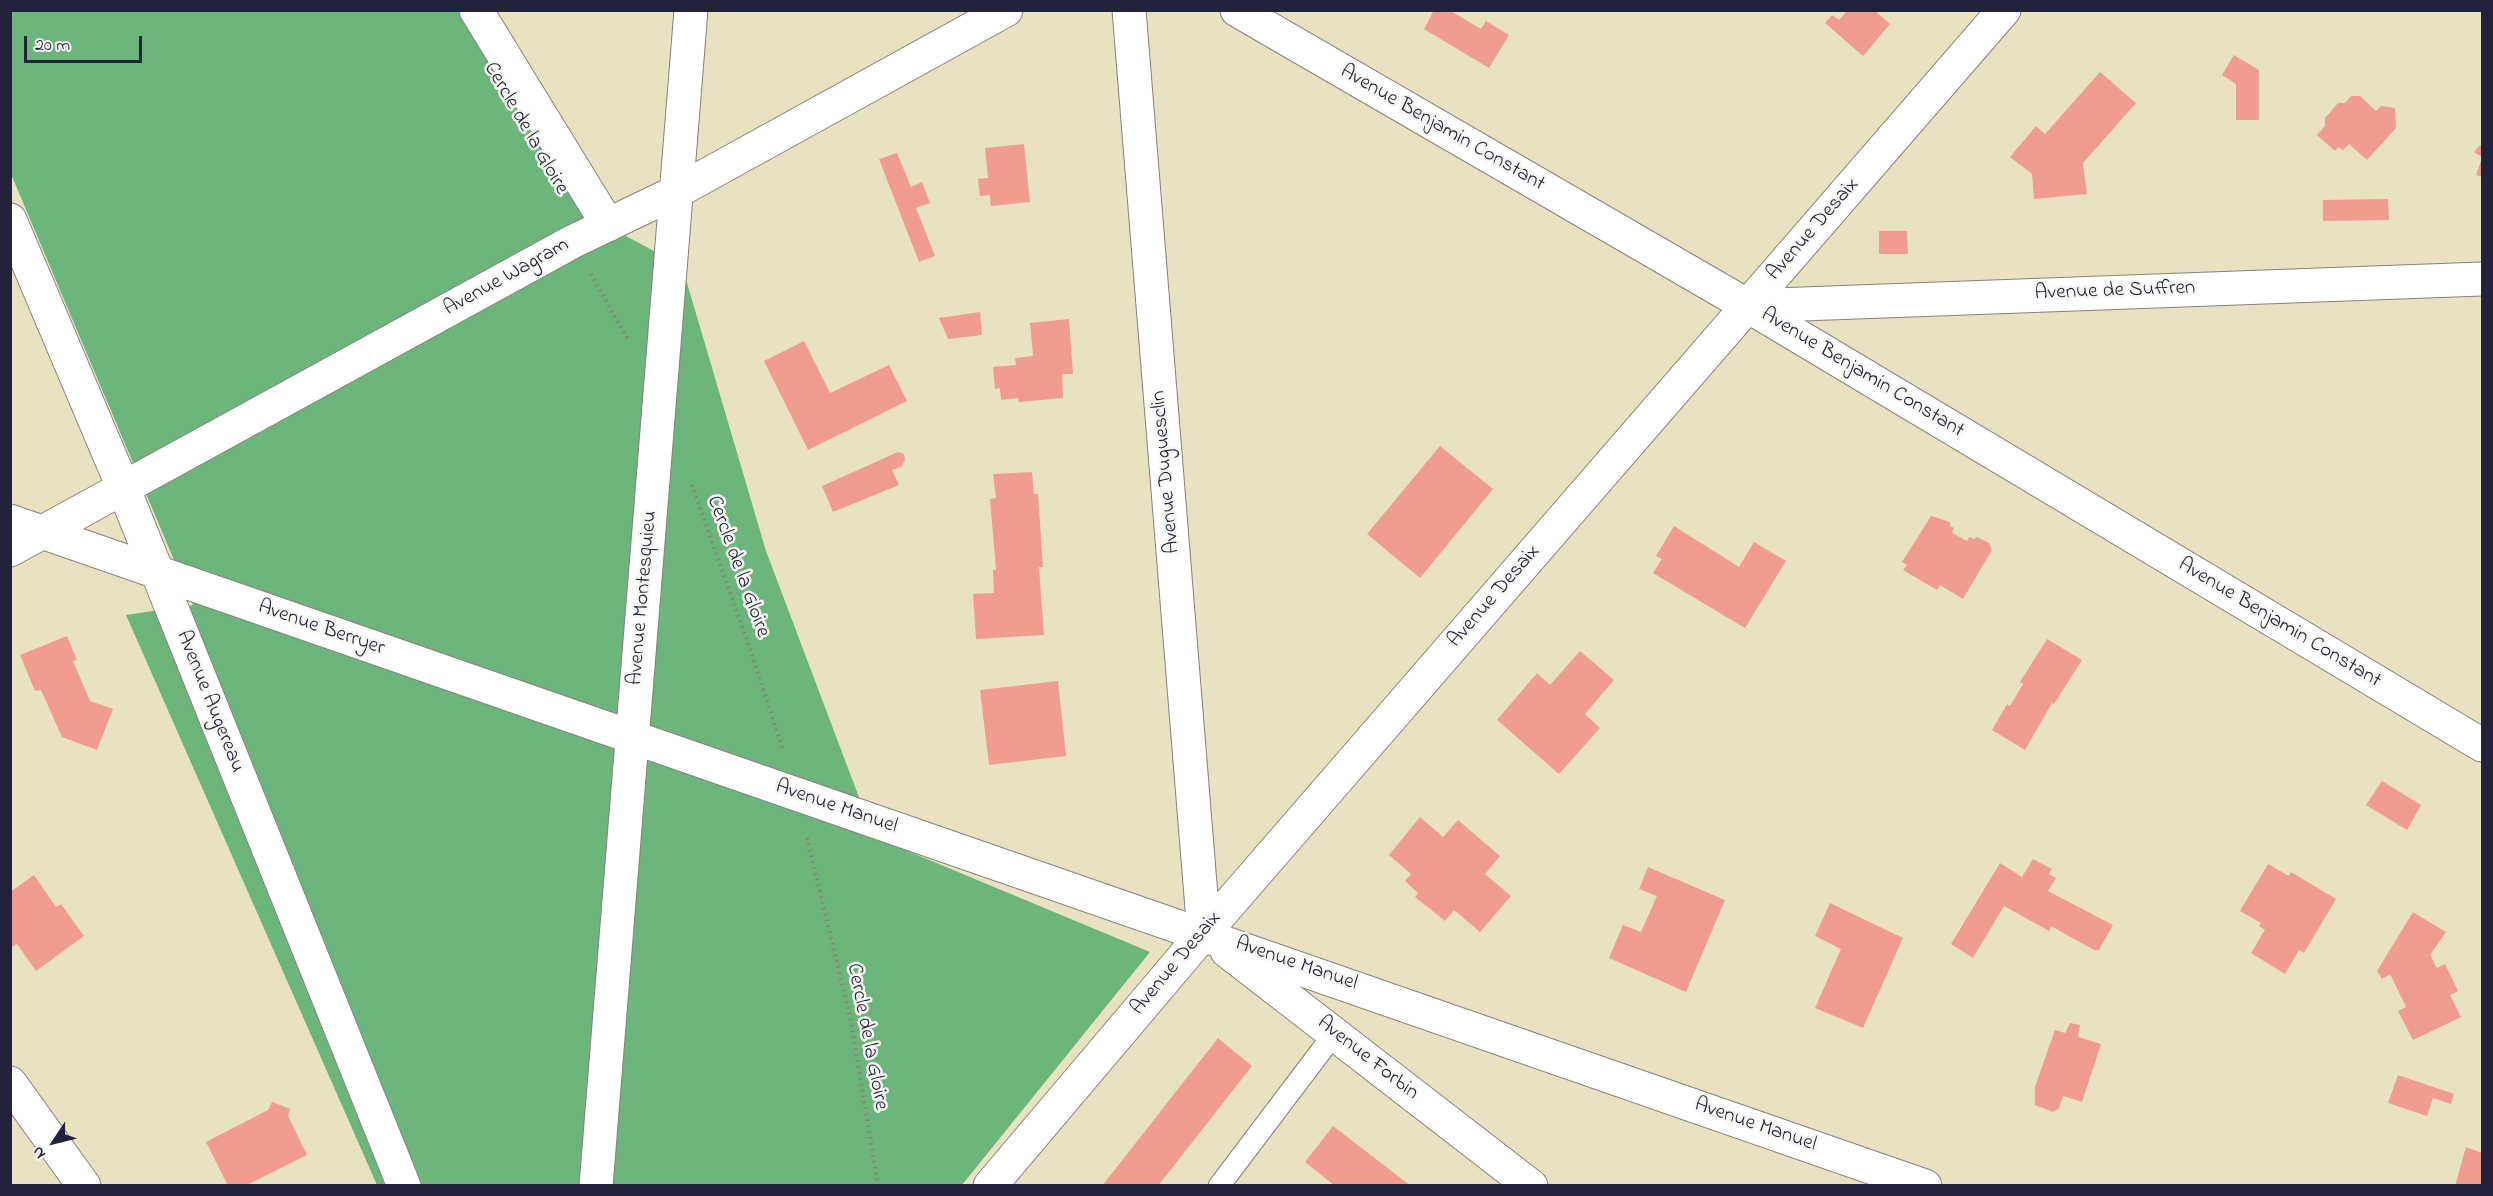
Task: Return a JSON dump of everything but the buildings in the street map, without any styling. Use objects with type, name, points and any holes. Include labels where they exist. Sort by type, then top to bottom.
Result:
[{"type":"street","points":[[476,10],[608,225]]},
{"type":"street","name":"Avenue Montesquieu","points":[[596,1185],[692,10]]},
{"type":"street","name":"Avenue Wagram","points":[[10,550],[572,242],[676,192],[1006,10]]},
{"type":"street","name":"Avenue Duguesclin","points":[[1130,10],[1204,933]]},
{"type":"street","name":"Avenue Benjamin Constant","points":[[1237,10],[1748,306],[2482,745]]},
{"type":"street","name":"Avenue Desaix","points":[[990,1185],[1204,933],[2004,10]]},
{"type":"street","name":"Avenue Augereau","points":[[10,220],[123,487],[404,1185]]},
{"type":"street","name":"Avenue de Suffren","points":[[1748,306],[2482,279]]},
{"type":"street","name":"Avenue Berryer","points":[[10,521],[633,736]]},
{"type":"street","name":"Avenue Manuel","points":[[633,736],[1925,1185]]},
{"type":"street","name":"Avenue Forbin","points":[[1204,933],[1531,1185]]},
{"type":"street","points":[[10,1083],[84,1185]]},
{"type":"lane","points":[[1222,1183],[1334,1034]]},
{"type":"path","points":[[572,242],[630,344]]},
{"type":"path","name":"Cercle de la Gloire","points":[[688,473],[752,652],[797,794],[851,1020],[878,1185]]},
{"type":"green space","points":[[10,11],[459,11],[581,212],[682,266],[766,551],[874,837],[1150,952],[962,1185],[377,1185],[126,615],[193,605],[11,174]]}]
